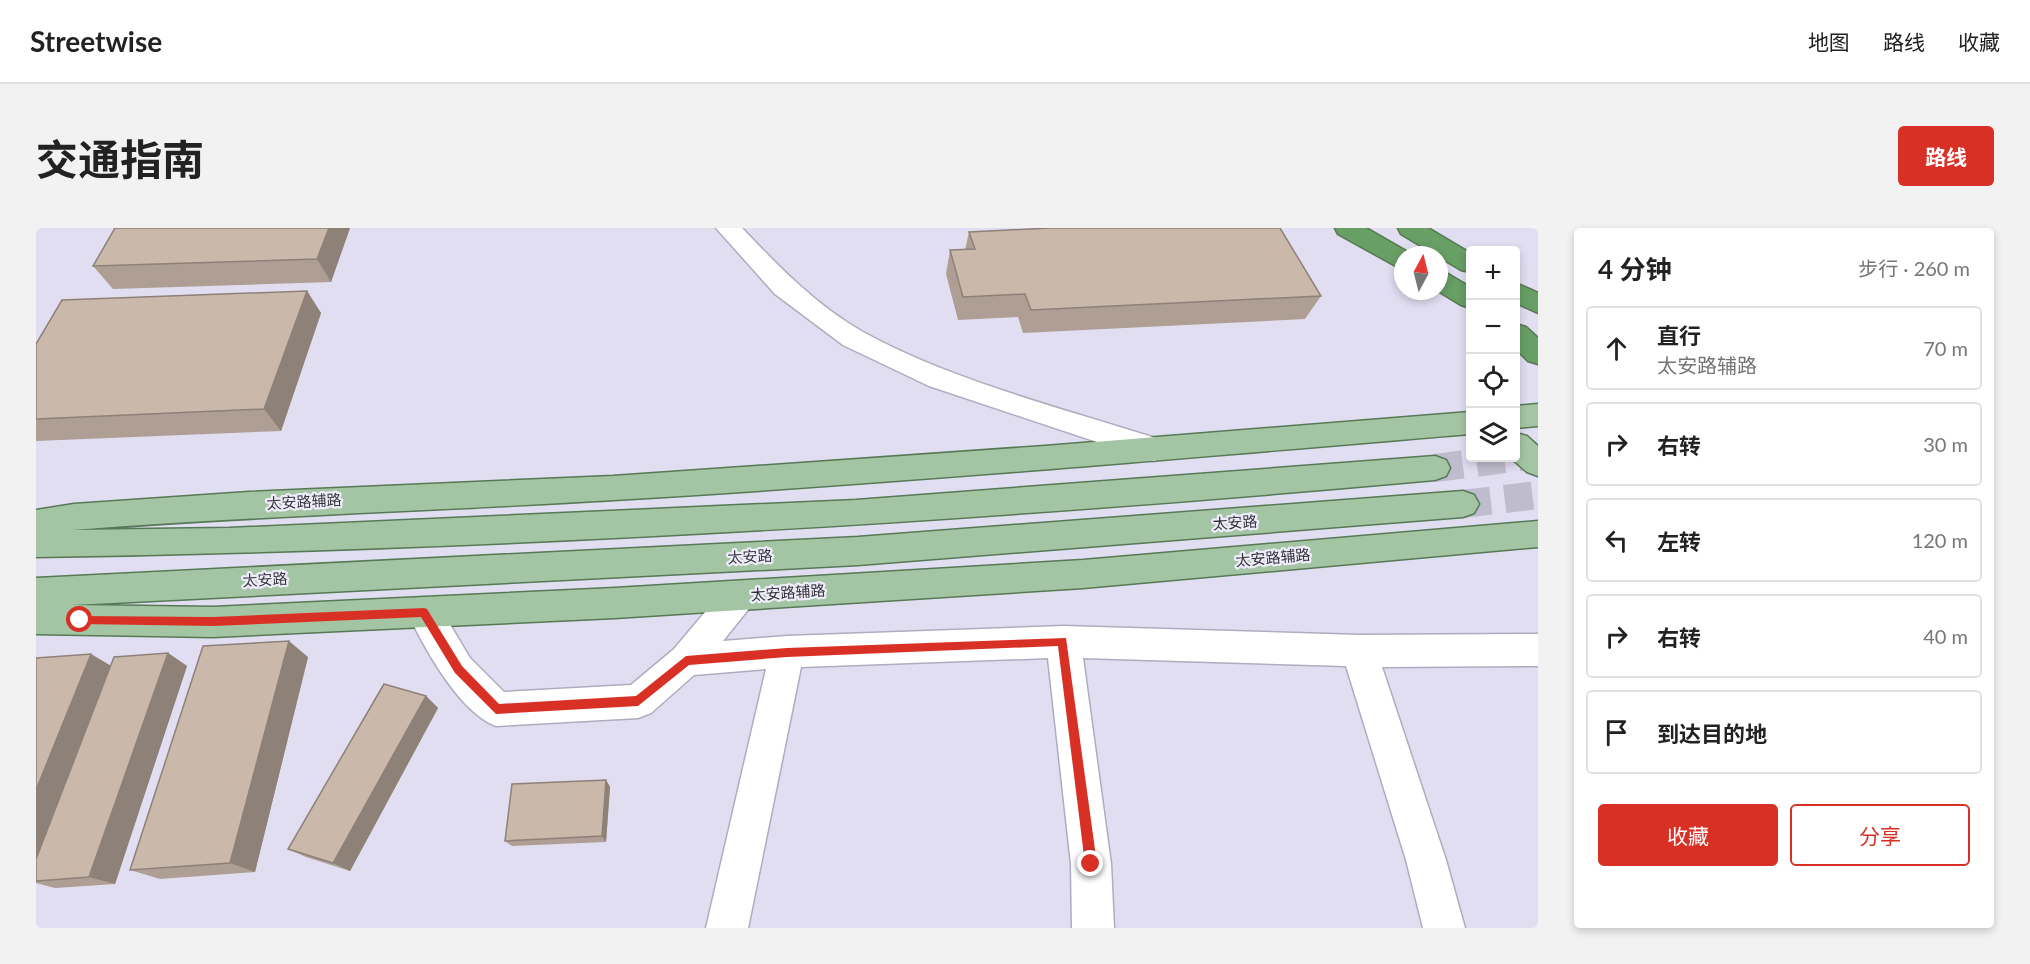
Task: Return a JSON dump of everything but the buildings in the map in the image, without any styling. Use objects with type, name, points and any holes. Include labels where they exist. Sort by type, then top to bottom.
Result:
[{"type":"highway","points":[[1347,228],[1394,254]]},
{"type":"highway","points":[[1410,228],[1466,262]]},
{"type":"highway","points":[[1448,285],[1466,297]]},
{"type":"highway","points":[[1520,296],[1538,304]]},
{"type":"highway","points":[[1520,338],[1538,354]]},
{"type":"main road","points":[[1448,287],[1466,306]]},
{"type":"main road","points":[[1520,298],[1538,314]]},
{"type":"main road","points":[[1520,417],[1538,415]]},
{"type":"main road","name":"太安路辅路","points":[[36,523],[74,517],[237,506],[613,488],[1154,449],[1464,423]]},
{"type":"main road","points":[[1520,448],[1538,464]]},
{"type":"main road","points":[[36,544],[229,541],[856,513],[1435,468]]},
{"type":"main road","name":"太安路","points":[[36,592],[858,551],[1463,504]]},
{"type":"main road","name":"太安路辅路","points":[[36,619],[213,622],[738,596],[1083,574],[1525,536]]},
{"type":"street","points":[[728,228],[784,288],[853,338],[939,379],[1154,449]]},
{"type":"street","points":[[424,612],[458,669],[496,709],[638,701],[686,660],[738,596]]},
{"type":"street","points":[[686,660],[787,652],[1063,642],[1359,651],[1538,650]]},
{"type":"street","points":[[1063,642],[1091,864],[1093,928]]},
{"type":"street","points":[[1359,651],[1426,860],[1444,928]]},
{"type":"street","points":[[727,928],[787,652]]},
{"type":"tunnel","points":[[1435,468],[1538,455]]},
{"type":"tunnel","points":[[1463,504],[1538,495]]},
{"type":"route","points":[[80,620],[213,622],[424,612],[458,669],[496,709],[638,701],[686,660],[787,652],[1063,642],[1091,864]]}]
